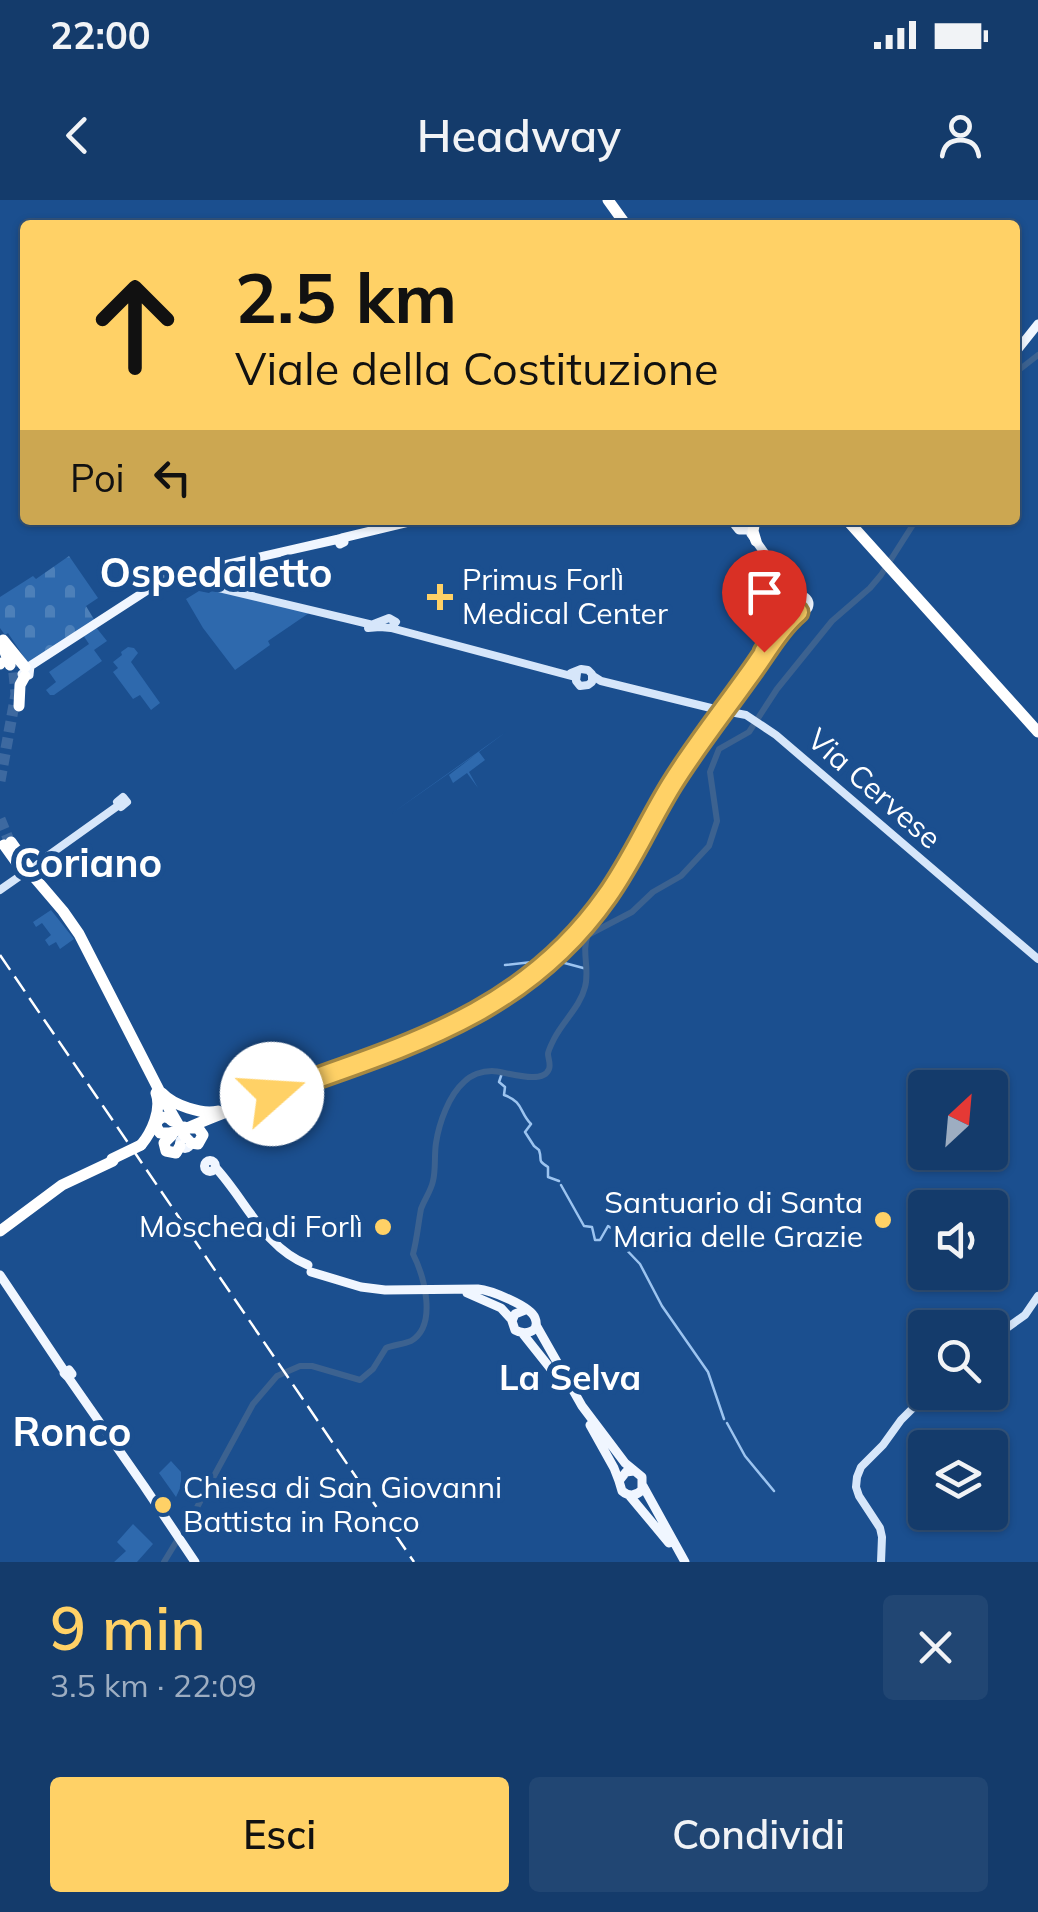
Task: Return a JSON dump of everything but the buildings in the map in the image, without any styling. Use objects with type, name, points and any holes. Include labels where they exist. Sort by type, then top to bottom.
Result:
[{"type":"highway","points":[[750,525],[756,540]]},
{"type":"highway","points":[[856,525],[1038,729]]},
{"type":"highway","points":[[154,1084],[169,1100],[206,1113],[222,1110],[396,1052],[512,990],[567,943],[606,893],[690,754],[796,604]]},
{"type":"highway","points":[[2,641],[20,685],[18,706]]},
{"type":"highway","points":[[8,843],[56,898],[88,951],[181,1136]]},
{"type":"highway","points":[[142,1145],[155,1122],[159,1102],[154,1084]]},
{"type":"highway","points":[[113,1160],[181,1136],[252,1100]]},
{"type":"highway","points":[[0,1230],[62,1185],[142,1145],[181,1136],[222,1110]]},
{"type":"highway","points":[[155,1122],[160,1133],[181,1136]]},
{"type":"main road","points":[[1020,346],[1038,324]]},
{"type":"main road","points":[[14,669],[178,576],[397,525]]},
{"type":"main road","points":[[749,525],[750,535],[796,604]]},
{"type":"main road","points":[[756,540],[791,590],[796,604]]},
{"type":"main road","name":"Via Cervese","points":[[178,576],[367,625],[390,625],[406,633],[573,674],[586,669],[595,680],[748,716],[781,739],[1038,959]]},
{"type":"main road","name":"Via Cervese","points":[[573,674],[580,686],[595,680]]},
{"type":"main road","points":[[0,889],[119,805]]},
{"type":"main road","points":[[181,1136],[204,1165],[223,1176],[271,1240],[323,1275],[361,1287],[492,1291],[534,1315],[582,1406],[625,1463],[642,1477],[643,1486],[684,1562]]},
{"type":"main road","points":[[0,1275],[195,1562]]},
{"type":"main road","points":[[438,1290],[468,1293],[507,1312],[515,1330],[524,1334],[583,1413],[614,1468],[622,1491],[684,1562]]},
{"type":"main road","points":[[1008,1327],[1026,1314],[1038,1296]]},
{"type":"main road","points":[[512,1321],[518,1312],[526,1310]]},
{"type":"main road","points":[[524,1334],[536,1325]]},
{"type":"main road","points":[[881,1562],[880,1528],[859,1496],[857,1477],[861,1467],[911,1410]]},
{"type":"main road","points":[[619,1482],[626,1472],[634,1471]]},
{"type":"main road","points":[[629,1495],[643,1486]]},
{"type":"green space","points":[[69,556],[98,598],[86,606],[95,621],[28,663],[8,633],[5,635],[0,628],[0,597]]},
{"type":"green space","points":[[215,588],[312,611],[235,670],[186,599]]},
{"type":"green space","points":[[95,626],[107,641],[94,650],[102,661],[50,695],[46,690],[56,682],[49,672],[89,644],[83,635]]},
{"type":"green space","points":[[128,647],[138,653],[131,662],[160,703],[151,710],[140,695],[133,699],[113,672],[118,668],[113,662]]},
{"type":"green space","points":[[506,732],[479,752],[485,760],[469,772],[478,788],[467,773],[453,783],[449,775],[475,755],[391,814]]},
{"type":"green space","points":[[51,910],[74,939],[60,949],[56,942],[49,946],[45,940],[51,935],[42,923],[36,927],[33,922]]},
{"type":"green space","points":[[171,1461],[181,1472],[176,1497],[159,1473]]},
{"type":"green space","points":[[133,1524],[153,1544],[137,1562],[114,1562],[126,1551],[117,1542]]},
{"type":"waterway","points":[[1020,369],[1038,355]]},
{"type":"waterway","points":[[164,1562],[253,1404],[277,1376],[300,1366],[312,1366],[360,1380],[373,1369],[386,1348],[411,1341],[419,1334],[426,1300],[413,1254],[421,1209],[433,1181],[440,1127],[454,1094],[473,1075],[484,1072],[531,1077],[545,1074],[550,1067],[548,1054],[553,1042],[585,987],[588,935],[632,912],[653,892],[681,876],[709,846],[717,821],[710,772],[719,749],[749,732],[777,689],[832,621],[881,575],[913,525]]},
{"type":"waterway","points":[[505,965],[541,961]]},
{"type":"waterway","points":[[557,961],[587,969]]},
{"type":"waterway","points":[[502,1073],[499,1082],[505,1087],[504,1095],[518,1104],[531,1124],[525,1132],[548,1167],[548,1177],[559,1181]]},
{"type":"waterway","points":[[561,1185],[584,1226],[592,1227],[595,1240],[600,1240],[608,1226],[640,1264],[662,1306],[708,1372],[724,1419]]},
{"type":"waterway","points":[[727,1423],[745,1456],[774,1491]]},
{"type":"tunnel","points":[[0,781],[16,694],[13,664]]},
{"type":"tunnel","points":[[0,819],[13,850]]},
{"type":"railway","points":[[0,955],[414,1562]]},
{"type":"place","name":"Primus Forlì Medical Center","points":[[440,597]]},
{"type":"place","name":"Santuario di Santa Maria delle Grazie","points":[[883,1220]]},
{"type":"place","name":"Moschea di Forlì","points":[[383,1227]]},
{"type":"place","name":"Chiesa di San Giovanni Battista in Ronco","points":[[163,1505]]},
{"type":"district","name":"Ospedaletto","points":[[216,573]]},
{"type":"district","name":"Coriano","points":[[88,863]]},
{"type":"district","name":"La Selva","points":[[570,1378]]},
{"type":"district","name":"Ronco","points":[[72,1432]]},
{"type":"route","points":[[272,1094],[396,1052],[462,1022],[546,964],[608,895],[691,755],[798,612],[794,608],[764,652]]}]
